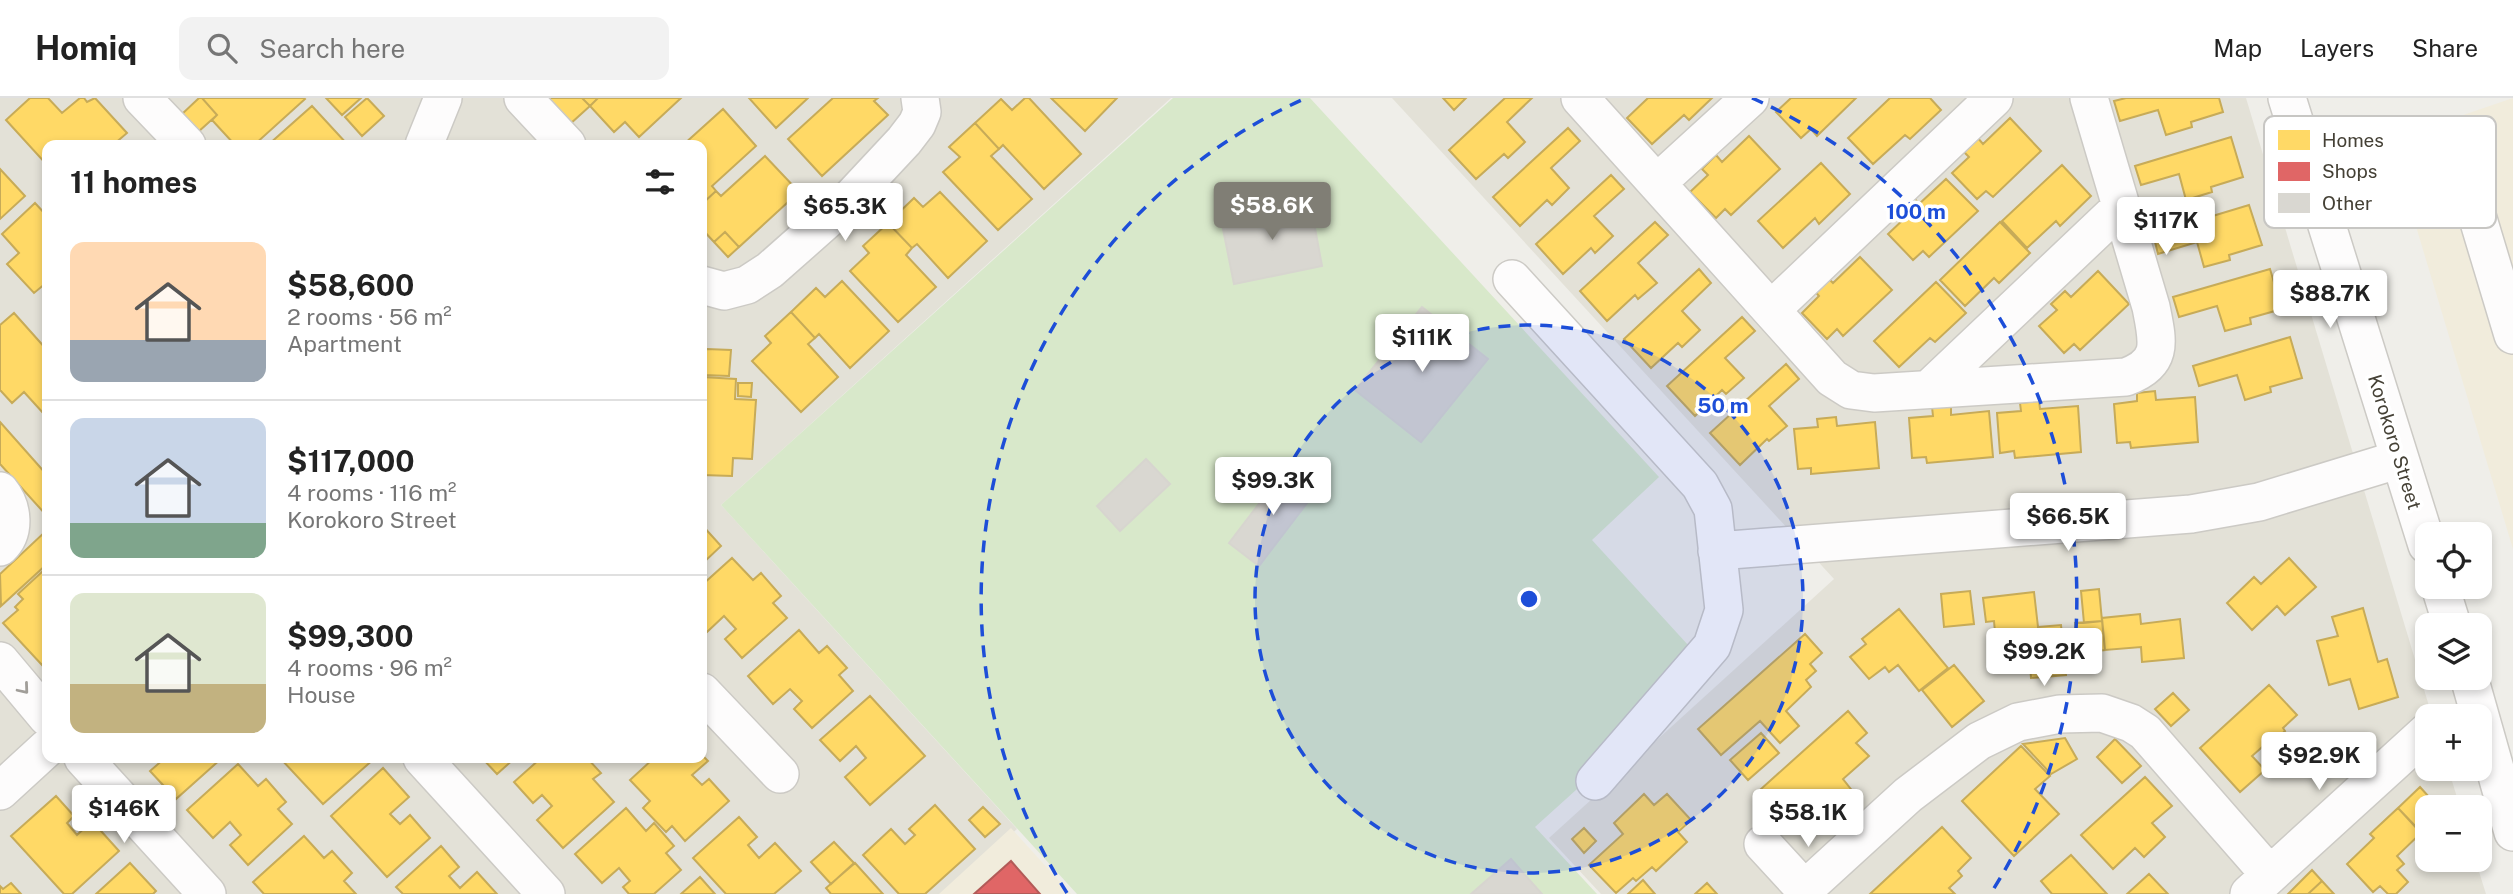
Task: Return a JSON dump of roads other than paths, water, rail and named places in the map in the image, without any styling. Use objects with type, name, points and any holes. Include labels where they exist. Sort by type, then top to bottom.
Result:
[{"type":"street","points":[[142,98],[182,140]]},
{"type":"street","points":[[426,140],[443,98]]},
{"type":"street","points":[[523,98],[562,140]]},
{"type":"street","points":[[707,286],[724,291],[747,285],[770,270],[848,201],[904,141],[922,112],[920,98]]},
{"type":"street","points":[[1580,98],[1832,379],[1851,390],[1874,393],[2126,376],[2144,370],[2155,354],[2151,307],[2089,98]]},
{"type":"street","points":[[1657,183],[1750,98]]},
{"type":"street","points":[[1772,309],[1994,98]]},
{"type":"street","name":"Korokoro Street","points":[[2287,98],[2293,116]]},
{"type":"street","points":[[1929,389],[2121,207]]},
{"type":"street","name":"Korokoro Street","points":[[2328,228],[2420,522]]},
{"type":"street","points":[[2481,228],[2513,335]]},
{"type":"street","points":[[1512,279],[1700,485],[1713,509],[1724,610],[1712,646],[1595,781]]},
{"type":"street","points":[[1717,551],[2191,514],[2259,502],[2400,459]]},
{"type":"street","points":[[0,491],[10,509],[11,527],[0,547]]},
{"type":"street","points":[[0,661],[42,711]]},
{"type":"street","points":[[2455,704],[2466,690]]},
{"type":"street","points":[[2473,690],[2513,832]]},
{"type":"street","points":[[707,697],[780,774]]},
{"type":"street","points":[[1763,844],[1807,891],[1908,795],[1979,741],[2018,722],[2060,714],[2102,713],[2131,723],[2145,732],[2260,885],[2415,743]]},
{"type":"street","points":[[6,774],[42,751]]},
{"type":"street","points":[[88,763],[207,894]]},
{"type":"street","points":[[427,763],[546,894]]}]
